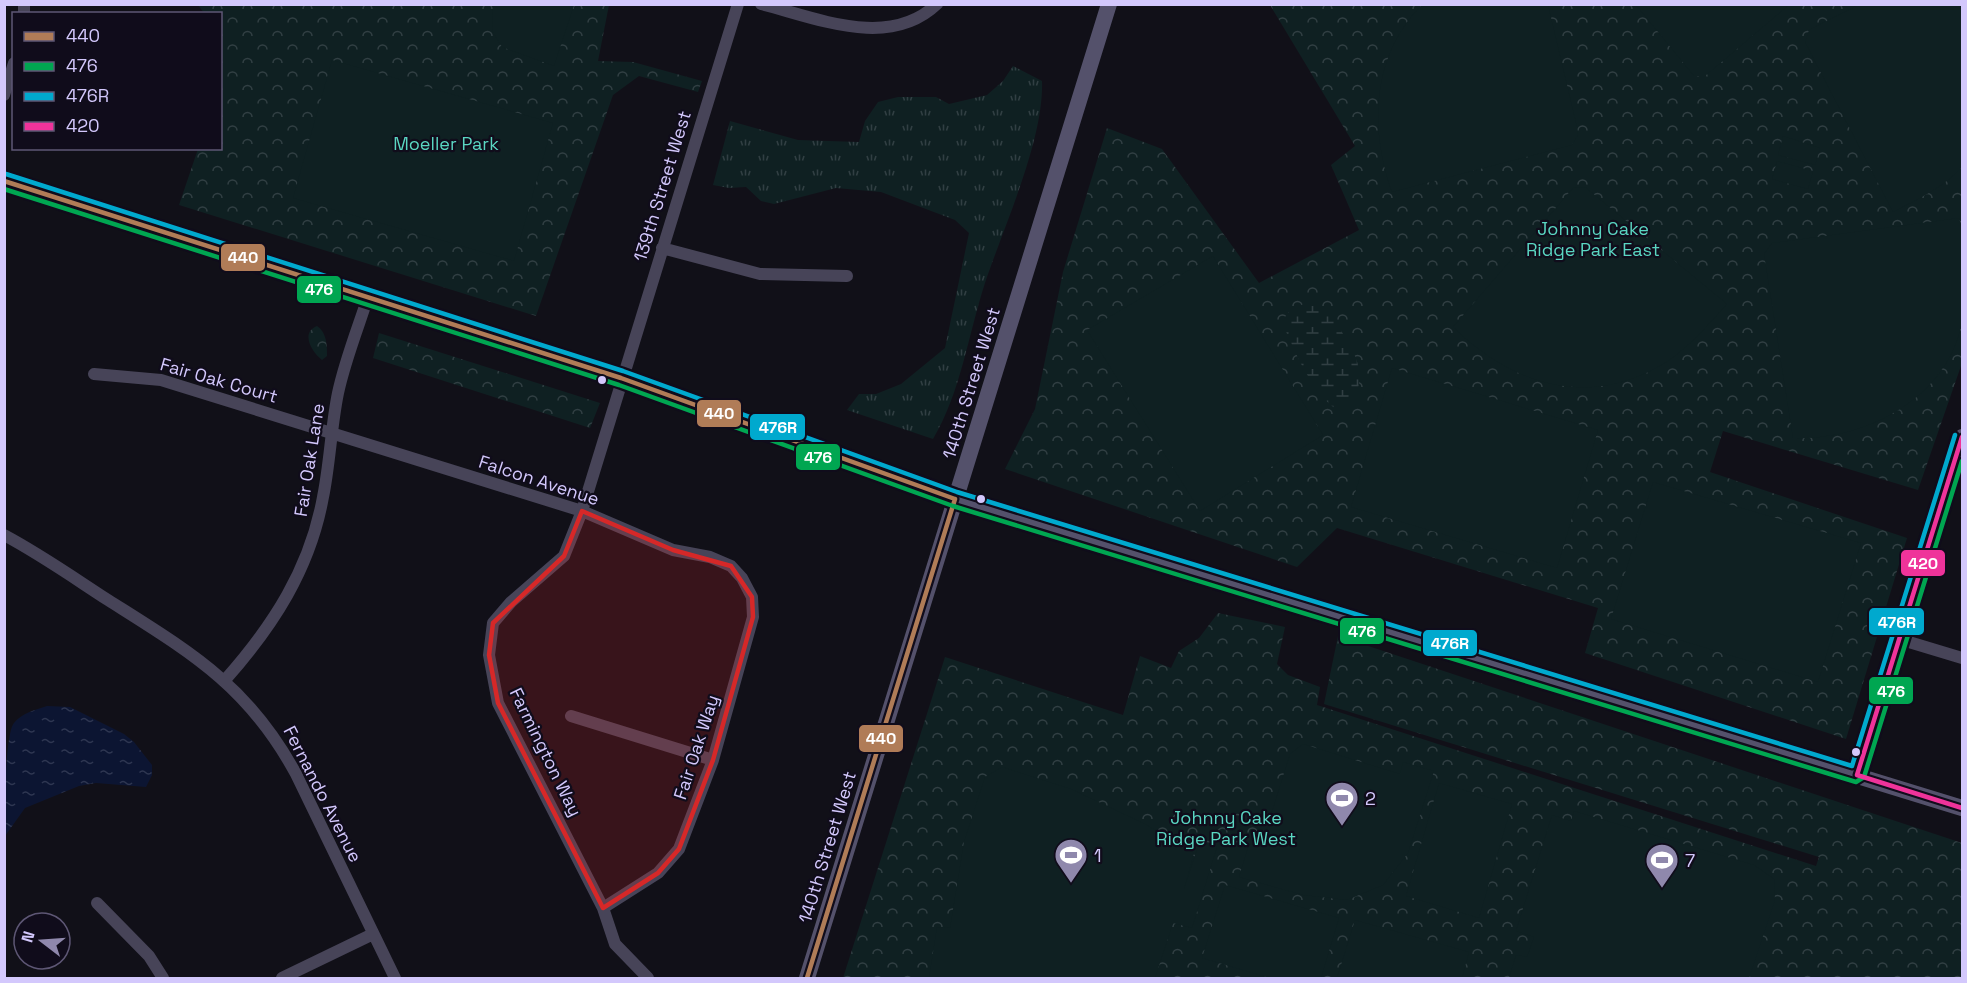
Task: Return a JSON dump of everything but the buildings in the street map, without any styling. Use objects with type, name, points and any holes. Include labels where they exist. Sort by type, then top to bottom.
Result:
[{"type":"street","name":"139th Street West","points":[[621,378],[738,4]]},
{"type":"street","points":[[761,4],[839,23],[878,29],[912,23],[937,4]]},
{"type":"street","name":"140th Street West","points":[[807,978],[1109,4]]},
{"type":"street","points":[[4,95],[12,69]]},
{"type":"street","points":[[4,180],[621,378],[955,499],[1962,808]]},
{"type":"street","points":[[662,248],[760,274],[848,276]]},
{"type":"street","name":"Fair Oak Lane","points":[[225,680],[269,628],[300,572],[323,500],[338,391],[368,297]]},
{"type":"street","name":"Fair Oak Court","points":[[94,374],[161,380],[332,433]]},
{"type":"street","name":"Farmington Way","points":[[621,378],[582,511],[564,556],[511,602],[493,623],[489,655],[498,703],[603,908],[615,944],[648,978]]},
{"type":"street","name":"Falcon Avenue","points":[[332,433],[582,511],[673,550],[710,557],[731,566]]},
{"type":"street","points":[[1857,775],[1962,437]]},
{"type":"street","name":"Fernando Avenue","points":[[4,535],[189,652],[225,680],[253,708],[282,748],[395,978]]},
{"type":"street","name":"Fair Oak Way","points":[[603,908],[658,873],[679,849],[713,760],[753,617],[752,597],[742,578],[731,566]]},
{"type":"street","points":[[1899,639],[1962,658]]},
{"type":"street","points":[[571,716],[713,760]]},
{"type":"street","points":[[97,903],[149,956],[163,978]]},
{"type":"street","points":[[282,978],[374,934]]},
{"type":"highlighted area","points":[[582,511],[673,550],[731,566],[752,597],[753,617],[713,760],[679,849],[658,873],[603,908],[498,703],[489,655],[493,623],[564,556]]},
{"type":"green space","points":[[1860,4],[1962,5],[1962,167],[1938,187],[1893,212],[1805,42],[1809,30]]},
{"type":"green space","name":"Moeller Park","points":[[198,5],[609,5],[598,61],[633,62],[702,81],[698,92],[639,76],[613,95],[536,316],[179,205],[198,150],[222,150],[222,12],[203,12]]},
{"type":"green space","points":[[493,5],[574,5],[554,66],[502,47],[492,31]]},
{"type":"green space","name":"Johnny Cake Ridge Park East","points":[[1270,5],[1962,5],[1962,363],[1918,490],[1723,431],[1710,472],[1907,538],[1846,739],[1585,653],[1598,608],[1337,528],[1297,567],[1005,469],[1035,409],[1063,272],[1107,128],[1162,149],[1259,283],[1359,230],[1331,165],[1355,146]]},
{"type":"green space","points":[[1422,5],[1548,5],[1577,127],[1578,135],[1572,145],[1392,192],[1380,143],[1378,118],[1380,93],[1384,69],[1393,46],[1405,25]]},
{"type":"green space","points":[[1636,5],[1789,5],[1705,76],[1694,76]]},
{"type":"green space","points":[[332,60],[553,123],[514,261],[293,198]]},
{"type":"green space","points":[[1013,66],[1042,81],[1037,129],[1021,183],[985,283],[957,383],[943,421],[933,439],[847,410],[859,394],[876,394],[901,384],[945,348],[969,233],[955,220],[881,192],[836,188],[774,204],[761,201],[746,187],[729,188],[713,185],[730,121],[798,140],[859,142],[865,121],[878,102],[898,97],[936,97],[949,104],[987,95],[1003,81]]},
{"type":"green space","points":[[1783,136],[1820,148],[1815,165],[1778,155]]},
{"type":"green space","points":[[1777,161],[1813,171],[1808,189],[1772,179]]},
{"type":"green space","points":[[1585,187],[1727,304],[1692,342],[1668,361],[1639,376],[1611,385],[1582,387],[1554,385],[1527,377],[1501,364],[1453,327],[1573,188]]},
{"type":"green space","points":[[1959,218],[1962,229],[1964,287],[1962,321],[1954,348],[1940,372],[1922,392],[1900,409],[1875,422],[1848,432],[1821,437],[1793,438],[1764,254],[1772,243]]},
{"type":"green space","points":[[1213,256],[1323,435],[1200,511],[1087,330]]},
{"type":"green space","points":[[1309,302],[1322,307],[1332,316],[1352,349],[1359,368],[1360,378],[1355,395],[1338,410],[1329,404],[1313,383],[1291,344],[1282,321],[1291,309]]},
{"type":"green space","points":[[317,326],[325,336],[327,356],[322,360],[312,348],[308,338],[312,329]]},
{"type":"green space","points":[[379,333],[600,403],[590,428],[373,358]]},
{"type":"green space","points":[[1392,368],[1598,430],[1557,568],[1351,507]]},
{"type":"green space","points":[[1653,482],[1861,543],[1818,682],[1611,619]]},
{"type":"green space","name":"Johnny Cake Ridge Park West","points":[[1218,613],[1285,627],[1277,664],[1288,675],[1320,687],[1317,705],[1816,866],[1819,857],[1324,704],[1338,636],[1962,843],[1962,978],[843,978],[945,657],[1123,715],[1140,656],[1171,668],[1179,651],[1199,638]]},
{"type":"green space","name":"2","points":[[1303,744],[1400,774],[1403,762],[1434,771],[1408,853],[1383,885],[1347,900],[1303,895],[1239,877],[1249,844],[1261,847],[1290,754]]},
{"type":"green space","name":"1","points":[[1002,767],[1071,789],[1145,824],[1194,853],[1184,889],[1199,843],[1217,847],[1192,928],[1173,923],[1155,978],[929,978],[937,927],[950,928],[964,842],[985,777]]},
{"type":"green space","points":[[1439,783],[1512,804],[1479,918],[1406,896]]},
{"type":"green space","name":"7","points":[[1574,811],[1754,865],[1774,879],[1775,900],[1749,978],[1509,978],[1516,955],[1527,957],[1534,937],[1516,931],[1552,815],[1571,821]]},
{"type":"green space","points":[[1225,885],[1339,918],[1321,978],[1270,978],[1202,958]]},
{"type":"green space","points":[[1355,920],[1469,952],[1462,978],[1337,978]]},
{"type":"water","points":[[47,706],[70,707],[124,734],[134,742],[152,765],[152,775],[146,787],[96,783],[79,786],[25,808],[5,836],[6,777],[11,730],[14,723],[21,717]]},
{"type":"transit line","name":"476R","points":[[6,174],[623,371],[957,492],[1852,766],[1955,435]]},
{"type":"transit line","name":"440","points":[[4,181],[621,378],[955,499]]},
{"type":"transit line","name":"476","points":[[4,189],[619,385],[953,506],[1856,782],[1864,777],[1962,461]]},
{"type":"transit line","name":"420","points":[[1857,775],[1962,437]]},
{"type":"transit line","name":"440","points":[[807,978],[955,499]]},
{"type":"transit line","name":"420","points":[[1857,775],[1962,808]]},
{"type":"place","name":"2","points":[[1342,827]]},
{"type":"place","name":"1","points":[[1071,884]]},
{"type":"place","name":"7","points":[[1662,889]]}]
